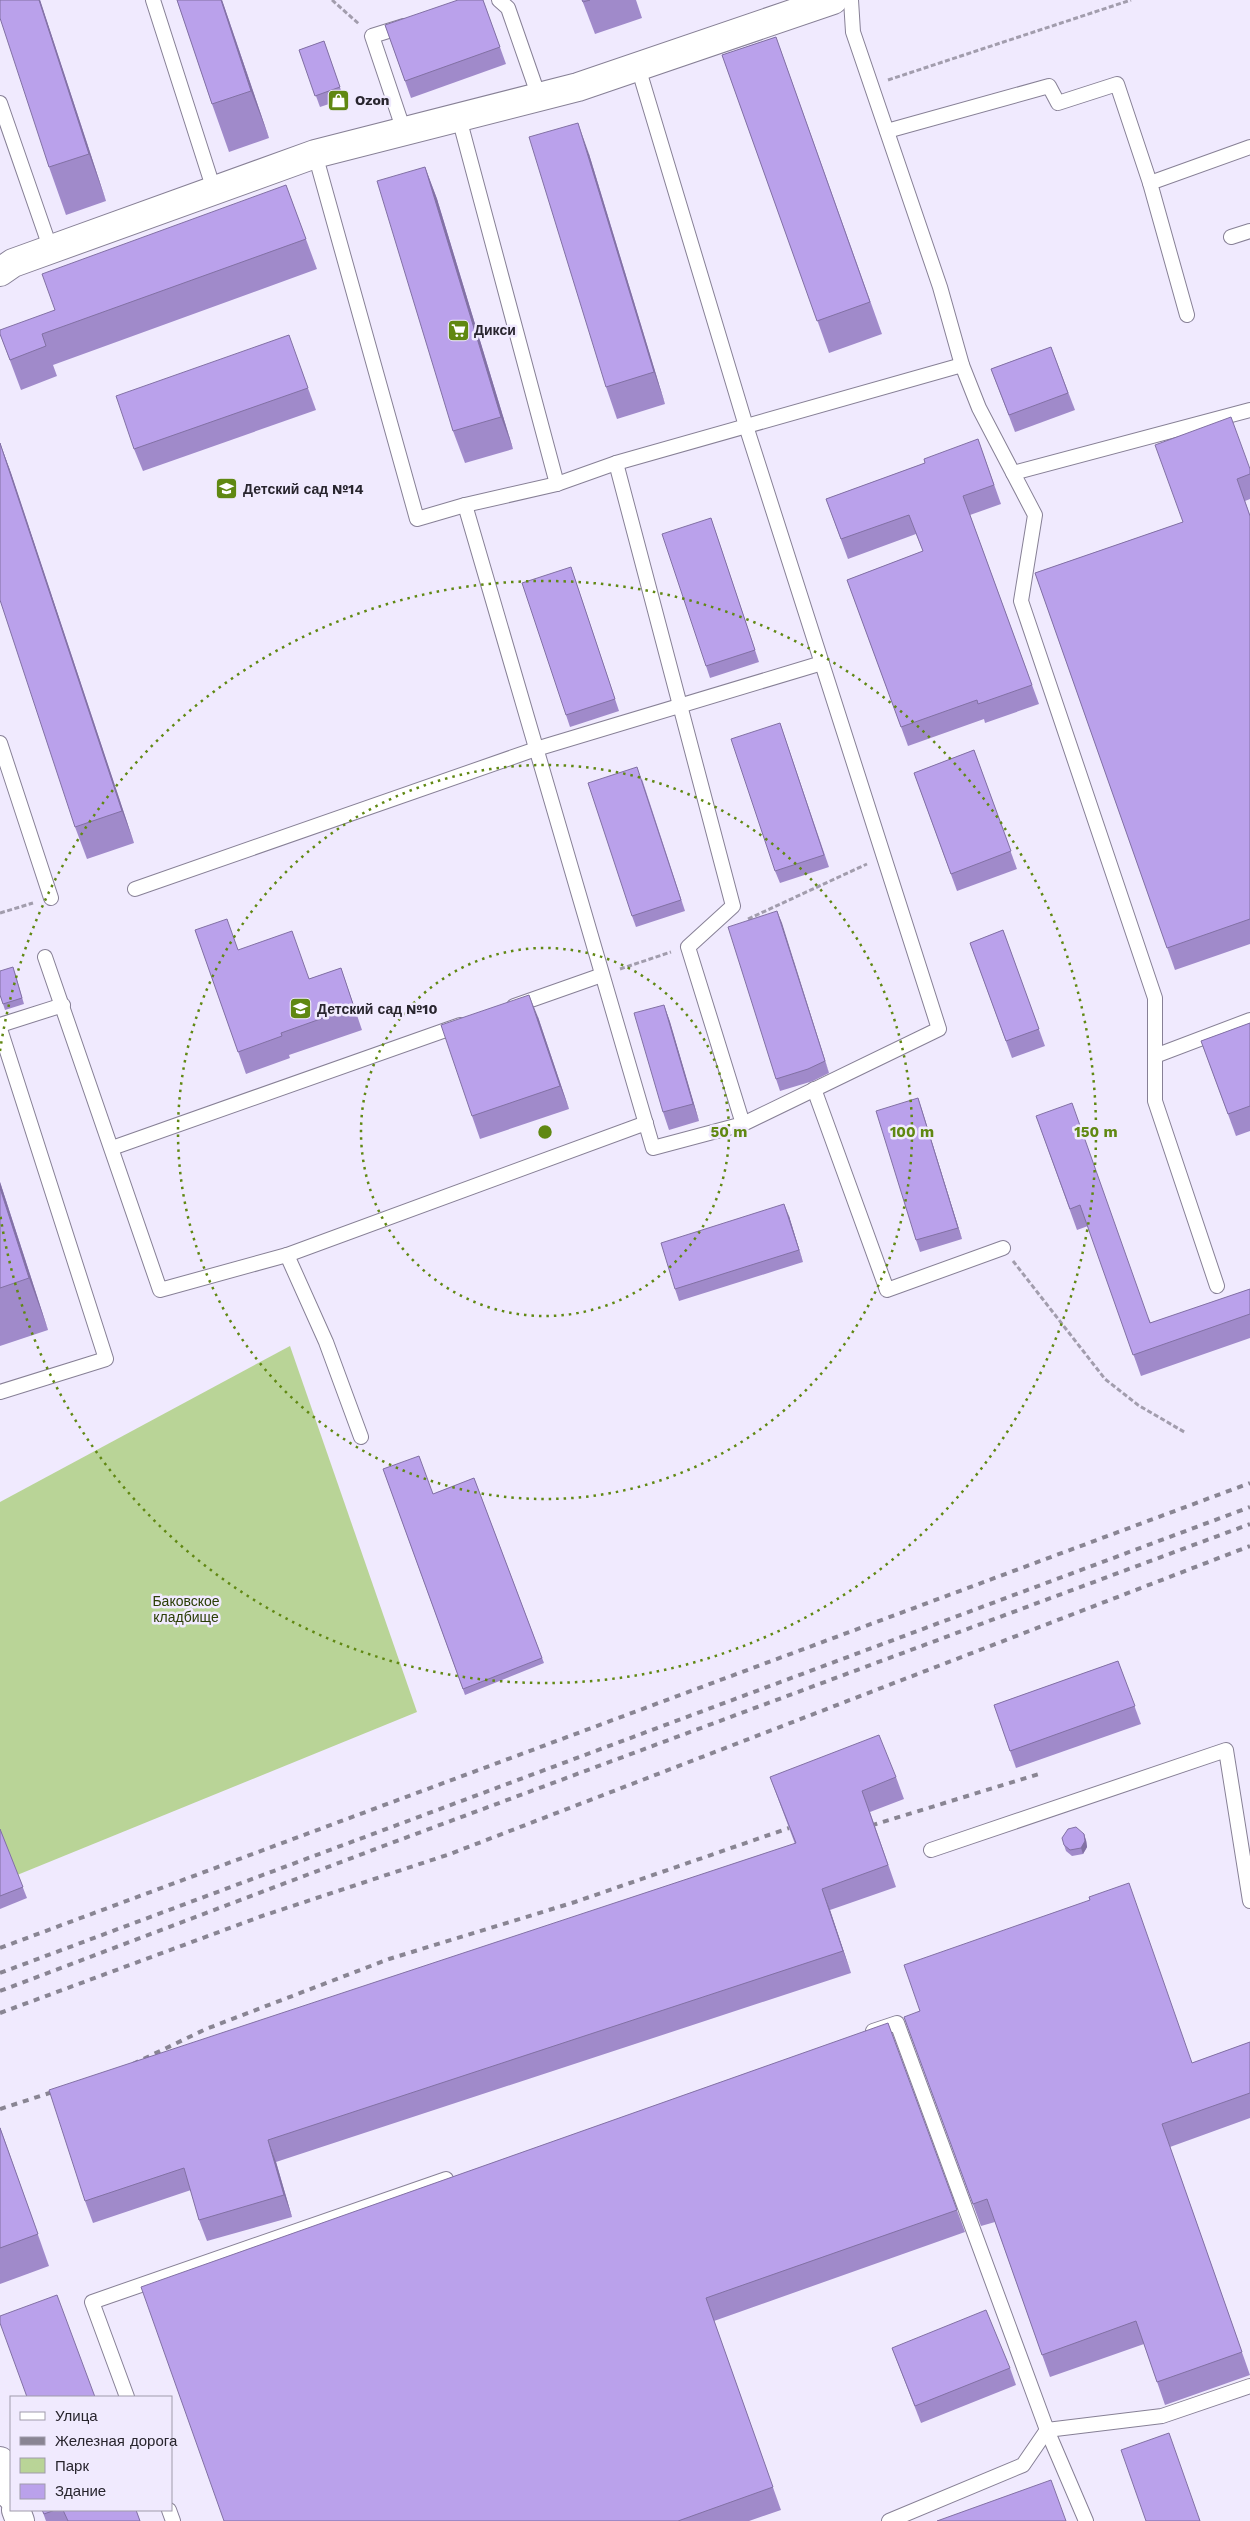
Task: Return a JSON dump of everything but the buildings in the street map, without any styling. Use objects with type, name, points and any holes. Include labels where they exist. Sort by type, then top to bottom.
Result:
[{"type":"street","points":[[0,272],[13,263],[315,154],[578,87],[833,0]]},
{"type":"street","points":[[0,2462],[10,2493]]},
{"type":"lane","points":[[153,0],[214,190]]},
{"type":"lane","points":[[498,0],[508,8],[539,97]]},
{"type":"lane","points":[[851,0],[853,32],[940,287],[962,366],[979,408],[1035,515],[1021,601],[1155,998],[1155,1101],[1217,1286]]},
{"type":"lane","points":[[404,132],[372,36],[419,21]]},
{"type":"lane","points":[[465,505],[653,1148],[743,1124],[938,1029],[746,426],[638,67]]},
{"type":"lane","points":[[886,131],[1049,86],[1058,103],[1117,84],[1150,183],[1188,315]]},
{"type":"lane","points":[[0,103],[51,250]]},
{"type":"lane","points":[[459,118],[557,484]]},
{"type":"lane","points":[[1150,183],[1250,147]]},
{"type":"lane","points":[[315,154],[417,519],[465,505],[557,484],[616,463],[962,366]]},
{"type":"lane","points":[[1231,238],[1250,231]]},
{"type":"lane","points":[[1013,473],[1250,410]]},
{"type":"lane","points":[[616,463],[733,906],[688,947],[743,1124]]},
{"type":"lane","points":[[135,889],[536,749],[822,663]]},
{"type":"lane","points":[[0,742],[51,898]]},
{"type":"lane","points":[[45,957],[160,1290],[287,1255],[646,1123]]},
{"type":"lane","points":[[501,1010],[602,974]]},
{"type":"lane","points":[[0,1025],[63,1005]]},
{"type":"lane","points":[[112,1148],[473,1020]]},
{"type":"lane","points":[[1155,1056],[1250,1020]]},
{"type":"lane","points":[[0,1029],[106,1359],[0,1392]]},
{"type":"lane","points":[[814,1090],[887,1290],[1003,1248]]},
{"type":"lane","points":[[287,1255],[326,1342],[361,1437]]},
{"type":"lane","points":[[931,1850],[1226,1750],[1250,1901]]},
{"type":"lane","points":[[860,2036],[897,2023],[1047,2430],[1086,2521]]},
{"type":"lane","points":[[127,2396],[92,2302],[457,2176]]},
{"type":"lane","points":[[890,2521],[1023,2465],[1047,2430],[1162,2416],[1250,2386]]},
{"type":"path","points":[[332,0],[372,36]]},
{"type":"path","points":[[871,86],[1131,0]]},
{"type":"path","points":[[0,913],[51,898]]},
{"type":"path","points":[[1003,1248],[1105,1379],[1138,1405],[1186,1433]]},
{"type":"green space","name":"Баковское кладбище","points":[[290,1346],[417,1712],[0,1882],[0,1502]]},
{"type":"railway","points":[[0,1948],[1250,1483]]},
{"type":"railway","points":[[0,1973],[1250,1507]]},
{"type":"railway","points":[[0,1991],[386,1845],[1250,1524]]},
{"type":"railway","points":[[0,2013],[262,1916],[450,1854],[1250,1546]]},
{"type":"railway","points":[[860,1829],[1042,1773]]},
{"type":"railway","points":[[133,2064],[206,2029],[389,1959],[575,1902],[789,1828]]},
{"type":"railway","points":[[0,2109],[62,2089]]},
{"type":"place","name":"Ozon","points":[[339,100]]},
{"type":"place","name":"Дикси","points":[[458,330]]},
{"type":"place","name":"Детский сад №14","points":[[227,489]]},
{"type":"place","name":"Детский сад №10","points":[[301,1009]]}]
